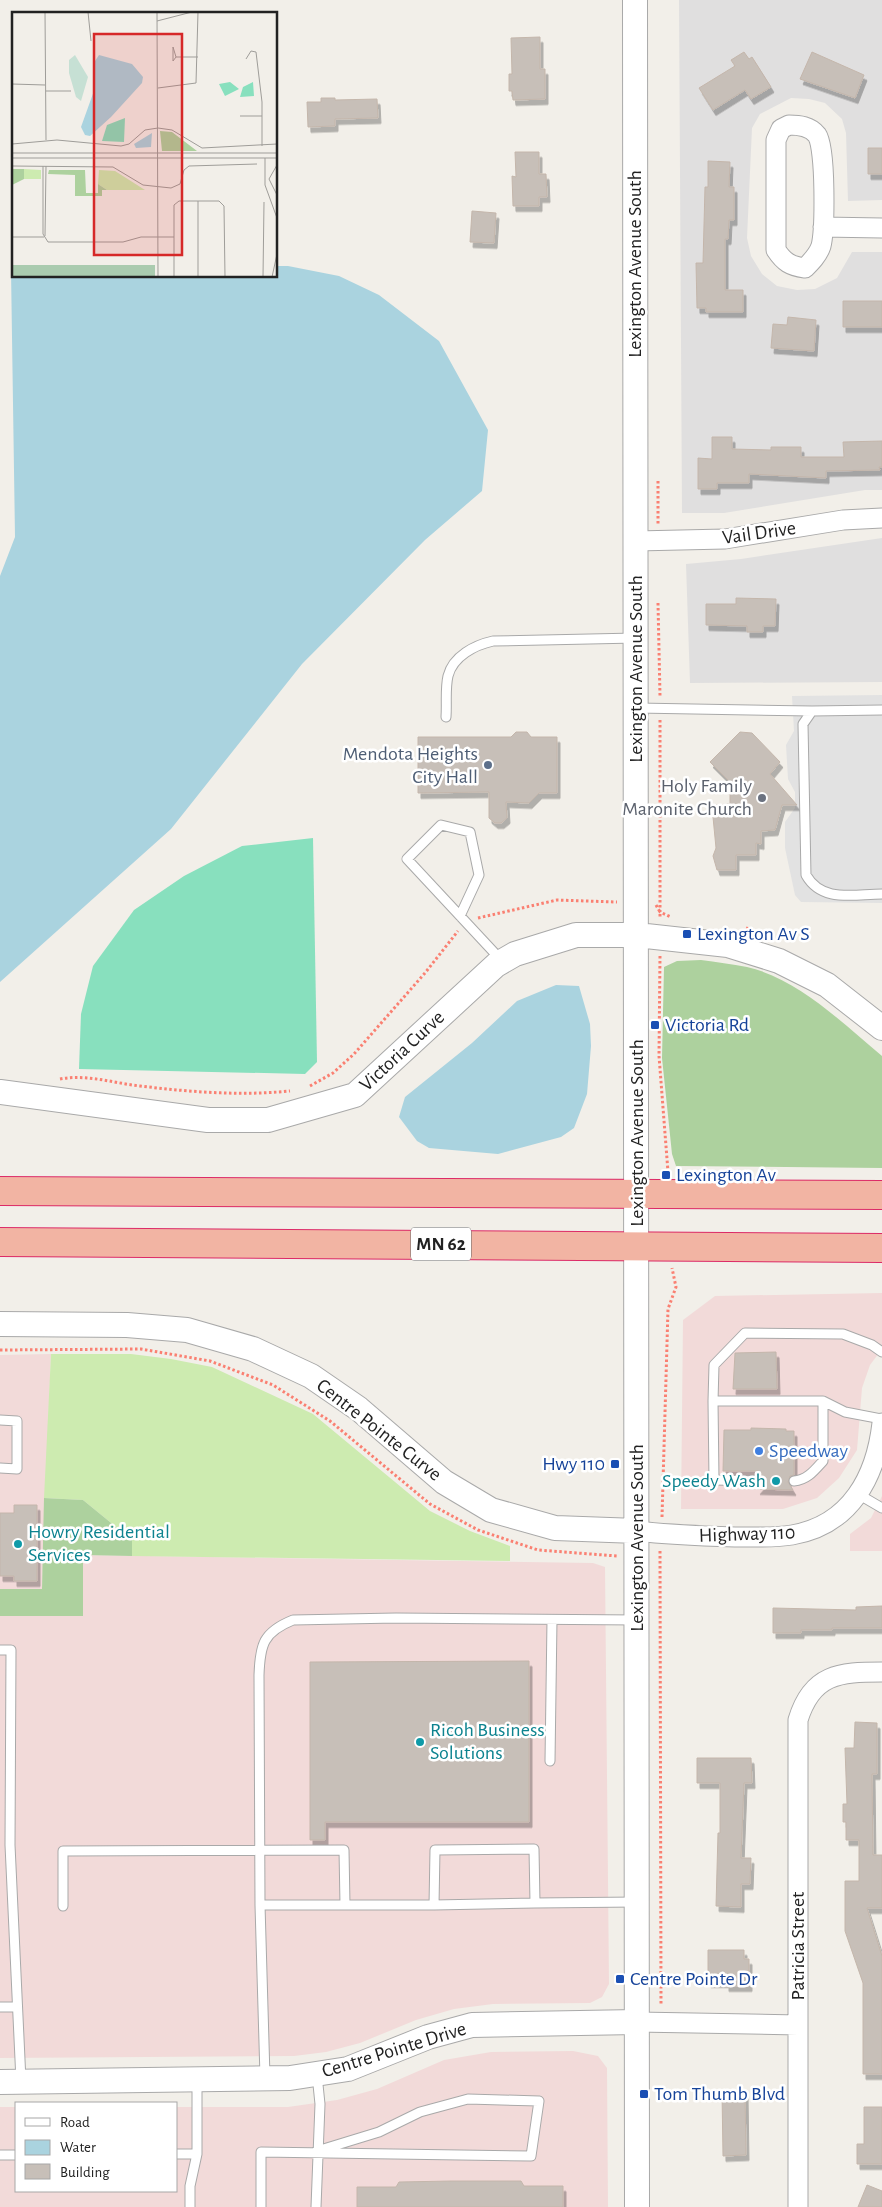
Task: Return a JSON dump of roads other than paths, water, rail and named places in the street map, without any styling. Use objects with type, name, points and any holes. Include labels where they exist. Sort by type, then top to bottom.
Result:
[{"type":"highway","points":[[0,1191],[882,1195]]},
{"type":"highway","name":"MN 62","points":[[0,1242],[670,1245],[882,1248]]},
{"type":"street","name":"Lexington Avenue South","points":[[635,0],[637,2207]]},
{"type":"street","points":[[789,126],[803,126],[816,134],[823,148],[823,227],[820,247],[813,260],[805,268],[792,267],[784,261],[776,250],[776,140],[781,129],[789,126]]},
{"type":"street","points":[[823,227],[882,228]]},
{"type":"street","name":"Vail Drive","points":[[636,541],[725,539],[843,520],[882,518]]},
{"type":"street","name":"Victoria Curve","points":[[0,1092],[208,1120],[268,1120],[355,1094],[502,962],[515,954],[576,936],[636,935],[728,945],[779,961],[827,985],[882,1028]]},
{"type":"street","name":"Centre Pointe Curve","points":[[0,1324],[127,1325],[186,1330],[253,1349],[311,1376],[359,1409],[444,1482],[491,1510],[556,1528],[637,1531]]},
{"type":"street","name":"Highway 110","points":[[637,1531],[677,1536],[772,1537],[794,1534],[829,1521],[845,1509],[858,1494],[874,1464],[882,1421]]},
{"type":"street","name":"Patricia Street","points":[[798,2207],[798,1720],[803,1703],[814,1688],[828,1678],[850,1672],[882,1672]]},
{"type":"street","points":[[637,2022],[798,2025]]},
{"type":"street","name":"Centre Pointe Drive","points":[[10,2082],[265,2078],[317,2075],[348,2069],[428,2036],[472,2025],[637,2022]]},
{"type":"lane","points":[[446,717],[448,676],[464,653],[478,644],[493,641],[636,638]]},
{"type":"lane","points":[[636,708],[882,710]]},
{"type":"lane","points":[[812,710],[803,724],[806,875],[812,886],[825,894],[882,894]]},
{"type":"lane","points":[[460,916],[479,875],[476,858],[470,832],[441,825],[408,859],[467,924],[502,962]]},
{"type":"lane","points":[[758,1480],[714,1480],[714,1365],[746,1333],[843,1334],[882,1352]]},
{"type":"lane","points":[[713,1401],[823,1402],[845,1412],[882,1421]]},
{"type":"lane","points":[[794,1481],[802,1480],[812,1474],[823,1461],[823,1402]]},
{"type":"lane","points":[[0,1420],[17,1421],[17,1469],[0,1468]]},
{"type":"lane","points":[[858,1494],[882,1508]]},
{"type":"lane","points":[[265,2078],[259,1850],[260,1652],[266,1638],[278,1626],[293,1620],[637,1620]]},
{"type":"lane","points":[[550,1761],[552,1620]]},
{"type":"lane","points":[[0,1650],[11,1650],[10,1845],[17,2006],[10,2082]]},
{"type":"lane","points":[[434,1905],[436,1850],[534,1849],[535,1903]]},
{"type":"lane","points":[[63,1906],[63,1851],[259,1850],[344,1850],[344,1905]]},
{"type":"lane","points":[[260,1905],[637,1902]]},
{"type":"lane","points":[[0,2007],[17,2006]]},
{"type":"lane","points":[[316,2207],[320,2104],[317,2075]]},
{"type":"lane","points":[[190,2207],[190,2186],[197,2154],[197,2079]]},
{"type":"lane","points":[[261,2207],[261,2152],[531,2156],[539,2101],[468,2098],[420,2112],[379,2132],[317,2152]]},
{"type":"lane","points":[[178,2154],[197,2154]]},
{"type":"lane","points":[[0,2155],[15,2155]]},
{"type":"water","points":[[12,266],[12,278],[278,278],[278,266],[288,266],[339,276],[379,295],[439,341],[488,430],[482,491],[425,540],[302,664],[171,829],[0,982],[0,576],[15,537],[11,270]]},
{"type":"water","points":[[556,985],[579,986],[590,1024],[591,1046],[587,1094],[574,1128],[561,1137],[498,1154],[429,1148],[417,1141],[399,1117],[405,1097],[472,1043],[517,1001]]},
{"type":"place","name":"Mendota Heights City Hall","points":[[488,765]]},
{"type":"place","name":"Holy Family Maronite Church","points":[[762,798]]},
{"type":"place","name":"Lexington Av S","points":[[687,934]]},
{"type":"place","name":"Victoria Rd","points":[[655,1025]]},
{"type":"place","name":"Lexington Av","points":[[666,1175]]},
{"type":"place","name":"Speedway","points":[[759,1451]]},
{"type":"place","name":"Hwy 110","points":[[615,1464]]},
{"type":"place","name":"Speedy Wash","points":[[776,1481]]},
{"type":"place","name":"Howry Residential Services","points":[[18,1544]]},
{"type":"place","name":"Ricoh Business Solutions","points":[[420,1742]]},
{"type":"place","name":"Centre Pointe Dr","points":[[620,1979]]},
{"type":"place","name":"Tom Thumb Blvd","points":[[644,2094]]}]
